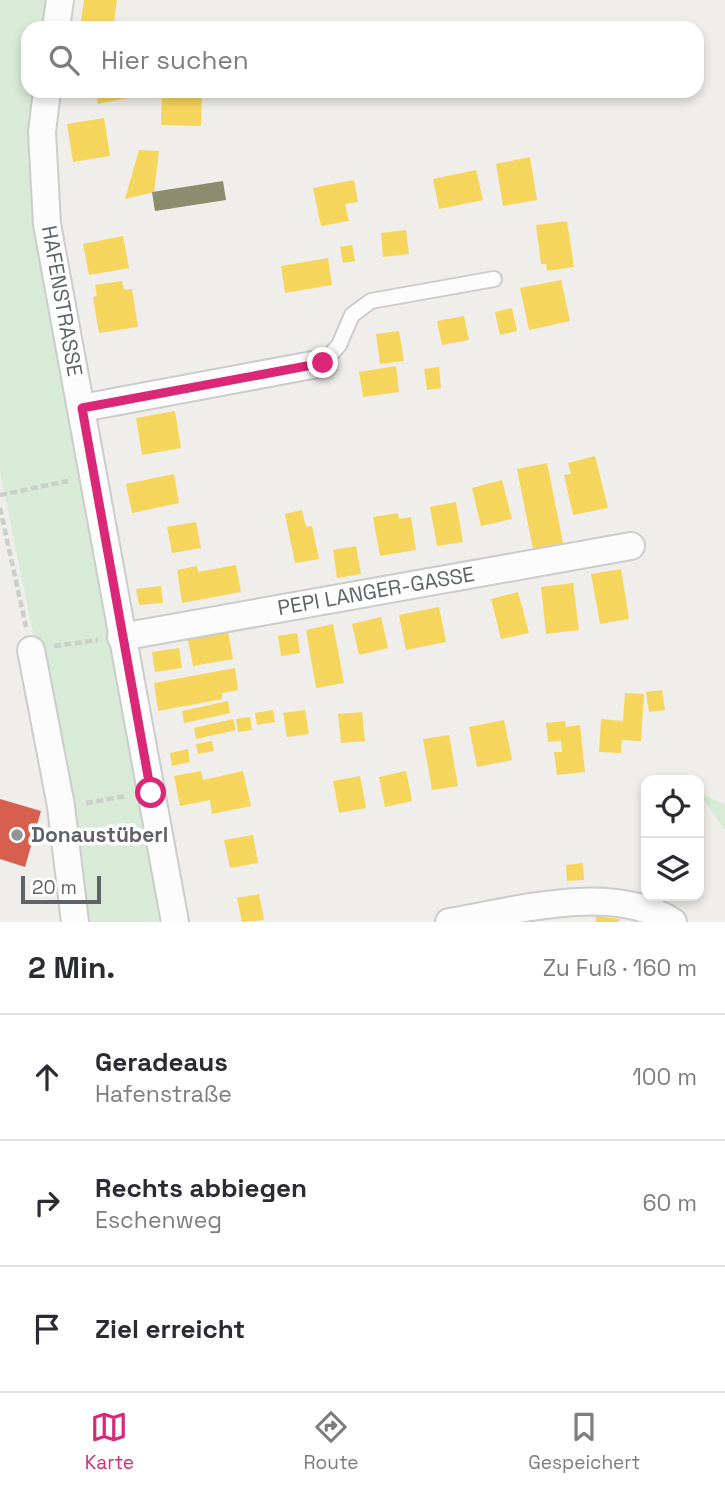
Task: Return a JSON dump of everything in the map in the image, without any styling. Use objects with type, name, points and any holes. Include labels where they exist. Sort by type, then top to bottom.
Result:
[{"type":"street","points":[[57,21],[60,0]]},
{"type":"street","name":"HAFENSTRASSE","points":[[46,98],[42,132],[47,224],[175,922]]},
{"type":"street","points":[[82,408],[323,363]]},
{"type":"street","name":"PEPI LANGER-GASSE","points":[[121,637],[631,546]]},
{"type":"street","points":[[31,650],[61,806],[75,922]]},
{"type":"street","points":[[449,922],[578,901],[611,901],[669,920]]},
{"type":"lane","points":[[323,363],[339,345],[352,315],[371,301],[494,279]]},
{"type":"path","points":[[0,495],[93,476]]},
{"type":"path","points":[[0,508],[31,650],[121,637]]},
{"type":"path","points":[[61,806],[151,793]]},
{"type":"green space","points":[[0,0],[52,0],[49,21],[21,21],[21,98],[40,98],[165,922],[80,922],[67,798],[0,472]]},
{"type":"green space","points":[[704,794],[725,805],[725,830],[704,800]]},
{"type":"building: Wohnen","points":[[84,0],[117,0],[114,21],[81,21]]},
{"type":"building: Wohnen","points":[[97,98],[127,98],[98,104]]},
{"type":"building: Wohnen","points":[[162,98],[202,98],[201,126],[161,125]]},
{"type":"building: Wohnen","points":[[104,118],[110,156],[73,162],[67,124]]},
{"type":"building: Wohnen","points":[[139,150],[159,151],[154,192],[125,199]]},
{"type":"building: Wohnen","points":[[530,157],[537,200],[503,206],[496,164]]},
{"type":"building: Wohnen","points":[[476,170],[483,200],[439,209],[433,179]]},
{"type":"building: Wohnen","points":[[354,180],[358,202],[345,204],[349,221],[321,226],[313,188]]},
{"type":"building: Wohnen","points":[[567,221],[574,267],[547,271],[546,264],[541,264],[536,225]]},
{"type":"building: Wohnen","points":[[406,230],[409,254],[383,257],[381,233]]},
{"type":"building: Wohnen","points":[[123,236],[129,268],[89,275],[83,244]]},
{"type":"building: Wohnen","points":[[352,245],[355,261],[343,263],[340,247]]},
{"type":"building: Wohnen","points":[[328,258],[332,285],[285,293],[281,266]]},
{"type":"building: Wohnen","points":[[561,280],[570,321],[529,330],[520,288]]},
{"type":"building: Wohnen","points":[[122,281],[124,290],[132,289],[138,327],[99,333],[93,297],[97,296],[95,285]]},
{"type":"building: Wohnen","points":[[512,308],[517,331],[500,335],[495,312]]},
{"type":"building: Wohnen","points":[[464,316],[469,340],[442,345],[437,321]]},
{"type":"building: Wohnen","points":[[399,331],[404,361],[380,364],[376,334]]},
{"type":"building: Wohnen","points":[[396,366],[399,392],[363,397],[359,372]]},
{"type":"building: Wohnen","points":[[439,367],[441,388],[427,390],[424,369]]},
{"type":"building: Wohnen","points":[[175,411],[181,448],[142,455],[136,418]]},
{"type":"building: Wohnen","points":[[595,456],[608,508],[573,515],[564,475],[571,474],[568,463]]},
{"type":"building: Wohnen","points":[[547,463],[563,543],[533,549],[517,469]]},
{"type":"building: Wohnen","points":[[174,474],[179,503],[132,513],[126,484]]},
{"type":"building: Wohnen","points":[[502,480],[512,519],[481,526],[472,488]]},
{"type":"building: Wohnen","points":[[456,502],[463,542],[437,546],[430,507]]},
{"type":"building: Wohnen","points":[[302,510],[306,527],[312,526],[319,559],[295,563],[285,514]]},
{"type":"building: Wohnen","points":[[398,513],[399,519],[411,517],[416,550],[380,556],[373,517]]},
{"type":"building: Wohnen","points":[[196,522],[201,548],[172,553],[167,527]]},
{"type":"building: Wohnen","points":[[356,546],[361,574],[337,578],[333,550]]},
{"type":"building: Wohnen","points":[[236,565],[241,592],[182,603],[177,570],[197,566],[198,572]]},
{"type":"building: Wohnen","points":[[621,569],[629,619],[600,624],[591,574]]},
{"type":"building: Wohnen","points":[[573,583],[579,630],[546,634],[541,587]]},
{"type":"building: Wohnen","points":[[161,586],[163,603],[139,605],[136,589]]},
{"type":"building: Wohnen","points":[[518,592],[529,633],[501,639],[491,599]]},
{"type":"building: Wohnen","points":[[439,607],[446,642],[406,650],[399,615]]},
{"type":"building: Wohnen","points":[[381,617],[388,648],[359,655],[352,624]]},
{"type":"building: Wohnen","points":[[333,624],[344,683],[316,688],[306,630]]},
{"type":"building: Wohnen","points":[[228,631],[233,659],[193,666],[188,640]]},
{"type":"building: Wohnen","points":[[297,633],[300,653],[281,656],[278,636]]},
{"type":"building: Wohnen","points":[[179,648],[182,668],[155,672],[152,652]]},
{"type":"building: Wohnen","points":[[235,668],[238,690],[222,693],[222,699],[158,711],[154,683]]},
{"type":"building: Wohnen","points":[[662,690],[665,710],[649,712],[646,692]]},
{"type":"building: Wohnen","points":[[625,693],[644,694],[641,741],[622,740],[621,753],[599,752],[601,719],[623,721]]},
{"type":"building: Wohnen","points":[[228,701],[230,713],[184,723],[182,711]]},
{"type":"building: Wohnen","points":[[273,710],[275,722],[257,725],[255,713]]},
{"type":"building: Wohnen","points":[[305,710],[309,734],[287,737],[283,713]]},
{"type":"building: Wohnen","points":[[362,712],[365,741],[341,743],[338,714]]},
{"type":"building: Wohnen","points":[[250,717],[252,730],[238,732],[236,719]]},
{"type":"building: Wohnen","points":[[233,719],[236,730],[196,739],[194,728]]},
{"type":"building: Wohnen","points":[[504,720],[512,760],[477,767],[469,727]]},
{"type":"building: Wohnen","points":[[565,721],[566,727],[580,725],[585,772],[557,775],[554,752],[562,752],[561,741],[548,742],[546,723]]},
{"type":"building: Wohnen","points":[[449,735],[458,786],[432,790],[423,739]]},
{"type":"building: Wohnen","points":[[212,741],[214,751],[198,754],[196,744]]},
{"type":"building: Wohnen","points":[[188,749],[190,762],[172,766],[170,753]]},
{"type":"building: Wohnen","points":[[201,771],[203,780],[243,771],[251,806],[212,814],[210,800],[180,806],[174,776]]},
{"type":"building: Wohnen","points":[[406,771],[412,801],[385,807],[379,777]]},
{"type":"building: Wohnen","points":[[360,776],[366,808],[339,813],[333,781]]},
{"type":"building: Wohnen","points":[[253,835],[258,863],[230,868],[224,840]]},
{"type":"building: Wohnen","points":[[583,863],[584,880],[567,881],[566,865]]},
{"type":"building: Wohnen","points":[[259,894],[264,920],[242,922],[237,898]]},
{"type":"building: Wohnen","points":[[596,916],[620,919],[619,922],[596,922]]},
{"type":"building: Handel","name":"Donaustüberl","points":[[0,799],[41,811],[25,867],[0,859]]},
{"type":"building: Industrie","points":[[223,181],[226,200],[155,211],[152,192]]},
{"type":"place","name":"Donaustüberl","points":[[17,835]]},
{"type":"route","points":[[151,793],[82,408],[323,363]]}]
